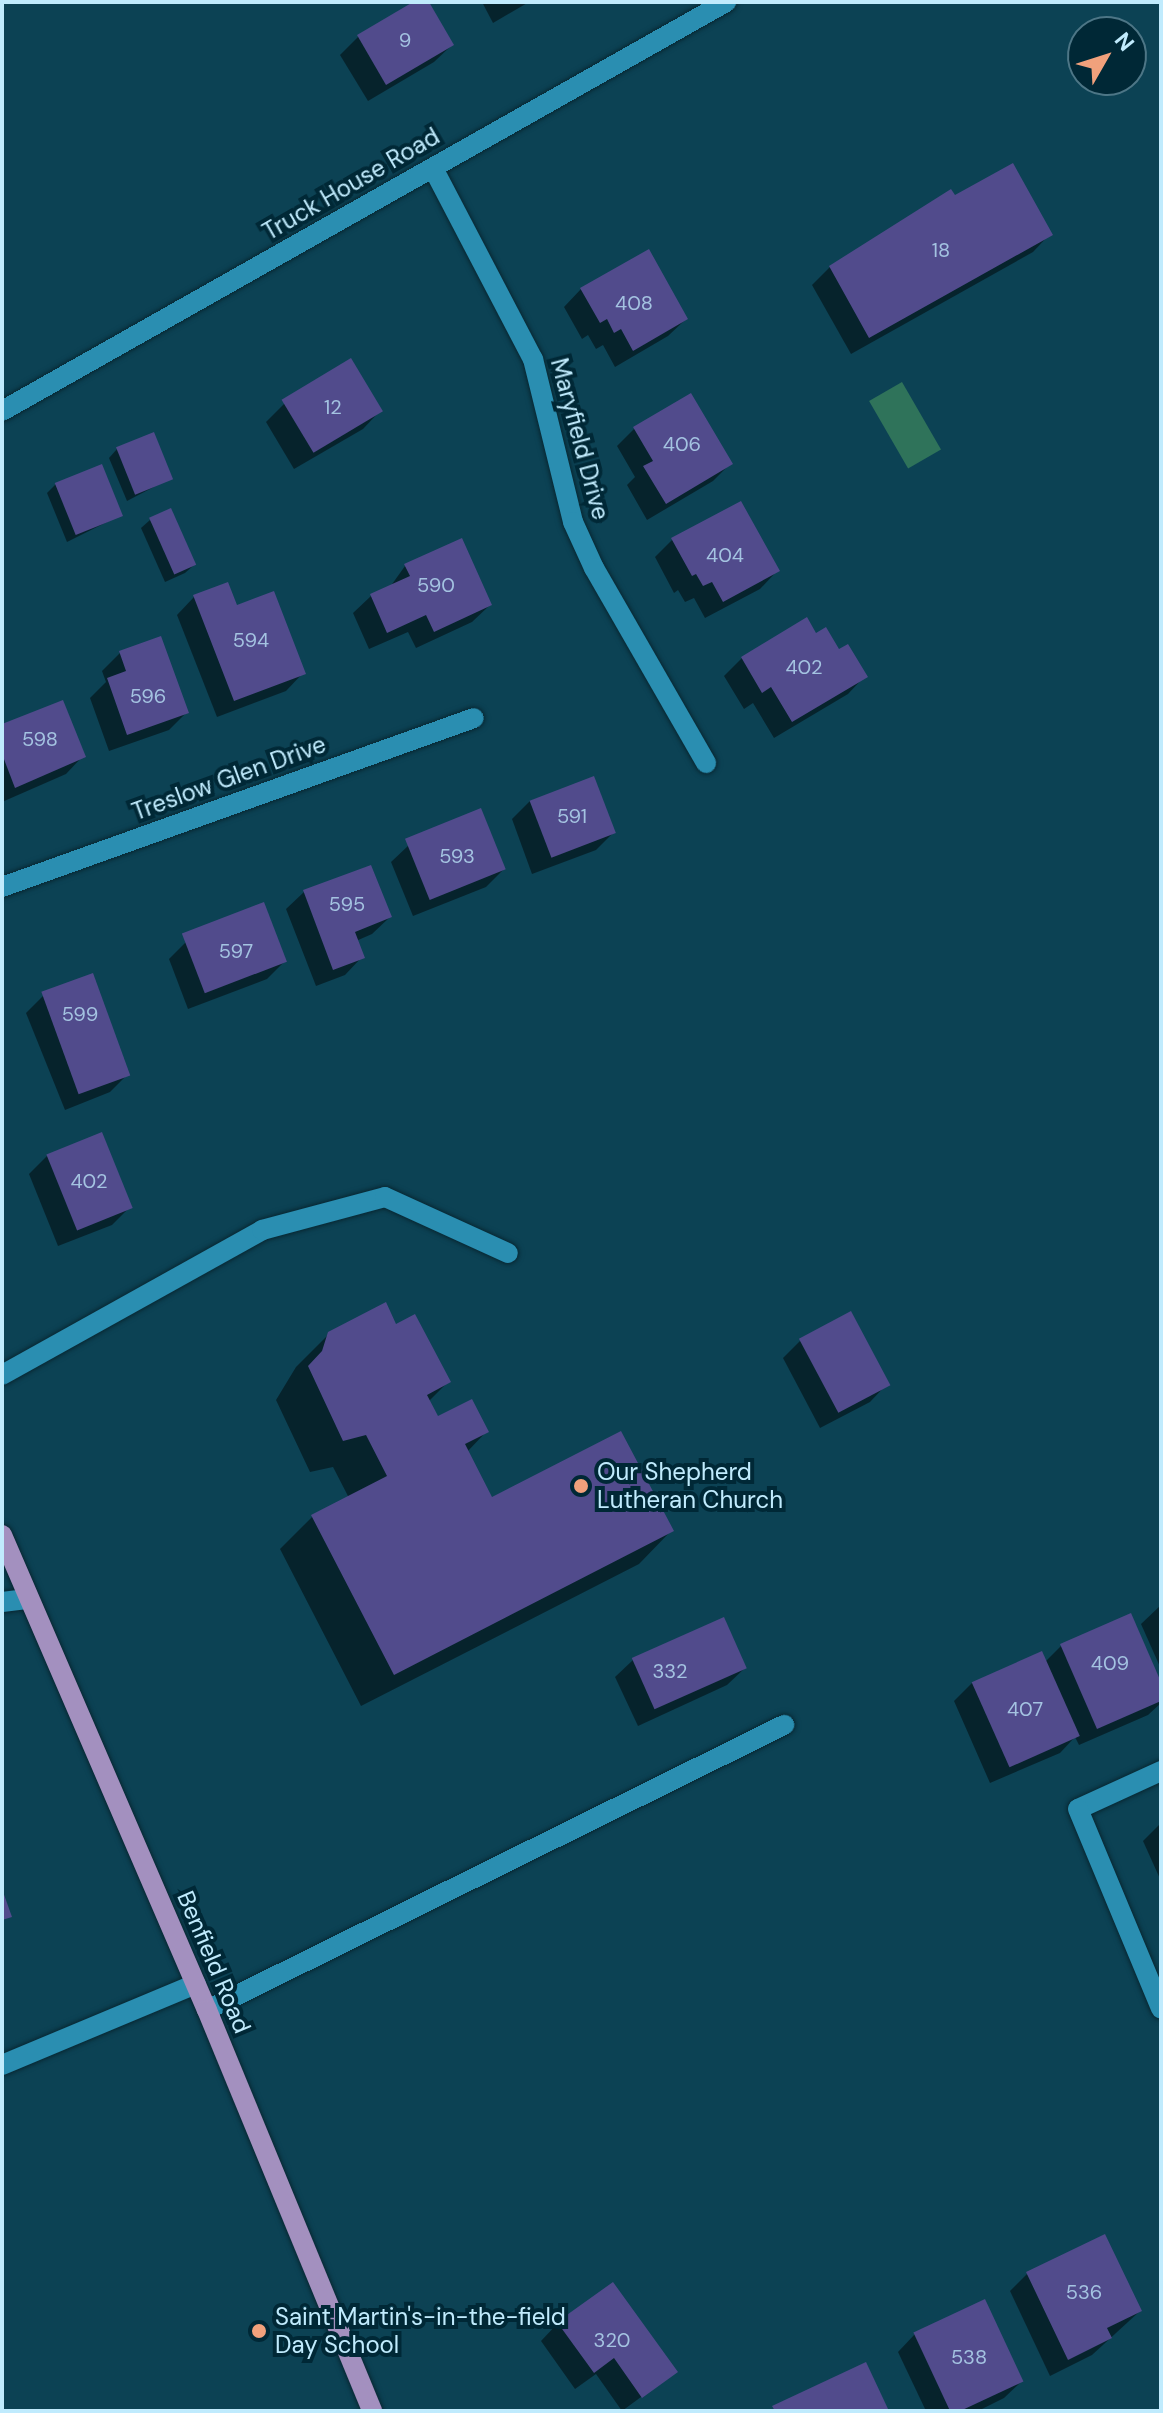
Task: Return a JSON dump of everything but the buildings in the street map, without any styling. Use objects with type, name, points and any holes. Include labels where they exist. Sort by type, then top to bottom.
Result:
[{"type":"main road","name":"Benfield Road","points":[[2,1535],[27,1599],[207,2010],[372,2411]]},
{"type":"street","name":"Truck House Road","points":[[2,411],[726,2]]},
{"type":"street","name":"Maryfield Drive","points":[[433,168],[533,359],[573,522],[594,568],[706,763]]},
{"type":"street","name":"Treslow Glen Drive","points":[[2,887],[474,718]]},
{"type":"street","points":[[2,1375],[262,1230],[385,1197],[508,1253]]},
{"type":"street","points":[[2,1602],[27,1599]]},
{"type":"street","points":[[207,2010],[784,1725]]},
{"type":"street","points":[[1161,1771],[1078,1809],[1161,2008]]},
{"type":"street","points":[[2,2065],[196,1984]]},
{"type":"shaded area","points":[[902,382],[941,450],[908,469],[869,401]]},
{"type":"place","name":"Our Shepherd Lutheran Church","points":[[581,1486]]},
{"type":"place","name":"Saint Martin's-in-the-field Day School","points":[[259,2331]]}]
